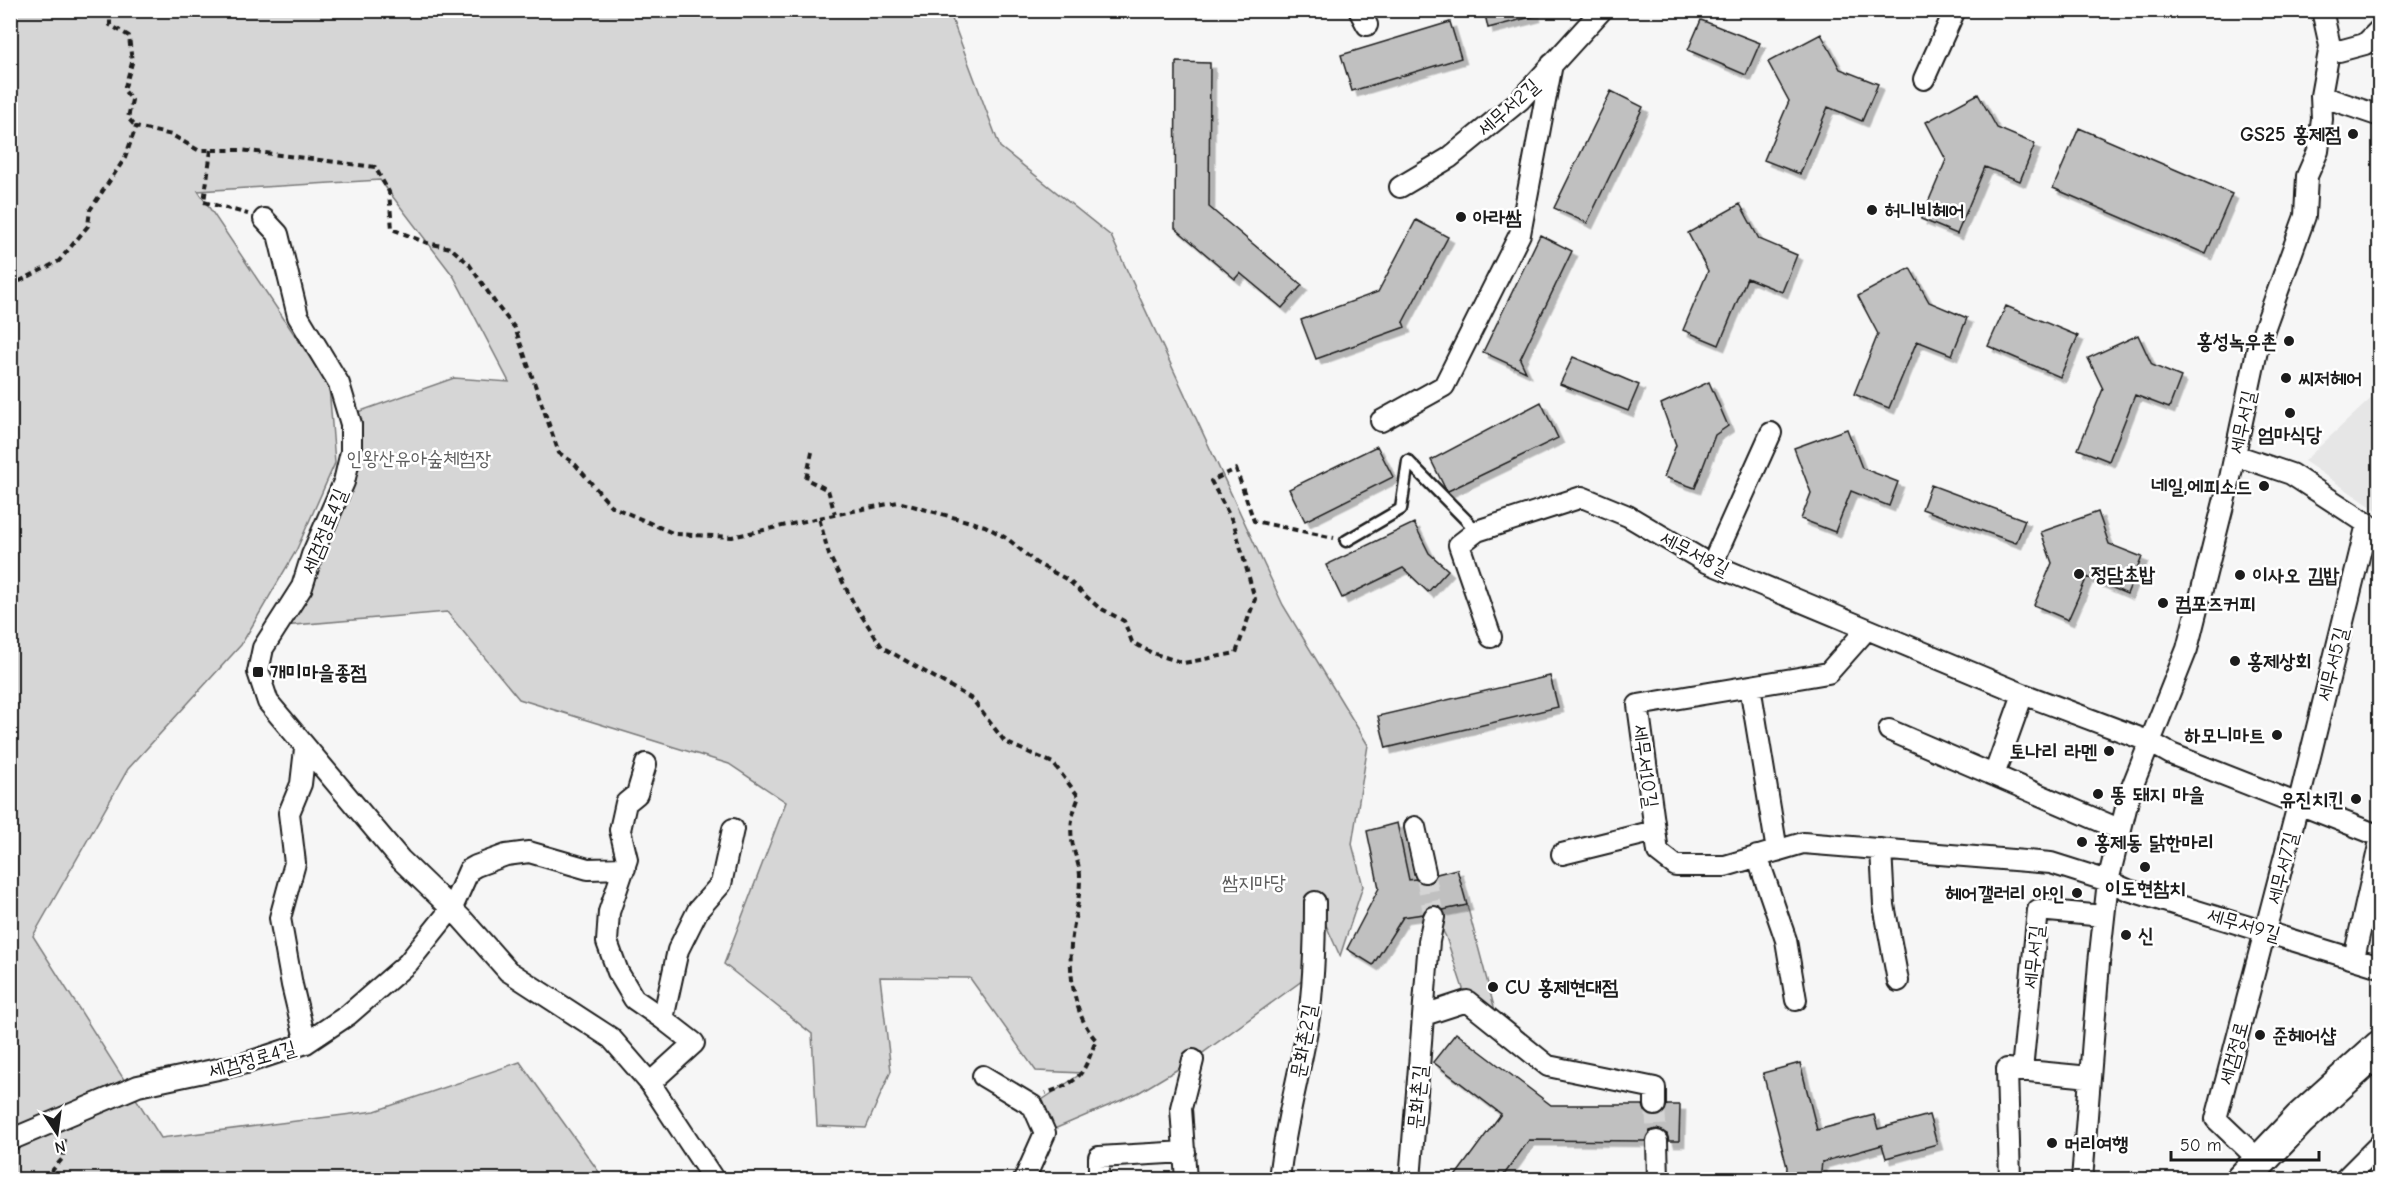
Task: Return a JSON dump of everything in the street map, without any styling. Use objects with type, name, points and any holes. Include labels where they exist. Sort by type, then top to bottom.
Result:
[{"type":"main road","name":"세검정로","points":[[2250,1170],[2300,1119],[2379,1047]]},
{"type":"street","name":"세무서2길","points":[[1400,187],[1449,158],[1520,100],[1602,10]]},
{"type":"street","points":[[1924,79],[1955,10]]},
{"type":"street","name":"세무서길","points":[[2082,1179],[2108,881],[2130,792],[2148,741],[2187,649],[2235,455],[2258,346],[2305,216],[2307,176],[2318,151],[2322,119],[2320,96],[2330,46],[2322,10]]},
{"type":"street","points":[[2330,46],[2339,51],[2365,44],[2379,29]]},
{"type":"street","points":[[1382,421],[1444,386],[1520,234],[1552,64]]},
{"type":"street","points":[[2320,96],[2379,116]]},
{"type":"street","name":"세검정로4길","points":[[264,219],[278,234],[298,316],[339,384],[351,424],[351,452],[344,482],[312,555],[302,587],[263,648],[258,672],[268,702],[305,749],[400,859],[452,908],[508,971],[611,1038],[650,1083],[714,1179]]},
{"type":"street","points":[[1712,564],[1771,433]]},
{"type":"street","name":"세무서5길","points":[[2235,455],[2291,474],[2373,528],[2298,805]]},
{"type":"street","name":"세무서8길","points":[[1477,531],[1582,497],[1628,516],[1712,564],[2023,694],[2148,741]]},
{"type":"street","points":[[1477,531],[1459,545],[1491,637]]},
{"type":"street","name":"세무서10길","points":[[1867,629],[1828,673],[1638,705],[1658,852],[1676,867],[1725,867],[1803,843],[2051,863],[2108,881]]},
{"type":"street","points":[[1750,686],[1777,850]]},
{"type":"street","points":[[1994,775],[2023,694]]},
{"type":"street","points":[[1889,730],[2121,830]]},
{"type":"street","name":"세무서7길","points":[[2148,741],[2172,754],[2298,805],[2378,831],[2354,958]]},
{"type":"street","points":[[305,749],[301,784],[289,813],[295,863],[280,918],[292,985],[306,1043]]},
{"type":"street","points":[[646,764],[638,794],[626,802],[620,830],[627,860],[609,912],[607,942],[618,972],[634,999],[663,1018],[694,1043],[650,1083]]},
{"type":"street","name":"세무서7길","points":[[2266,930],[2298,805]]},
{"type":"street","points":[[1415,827],[1425,872]]},
{"type":"street","points":[[663,1018],[678,950],[698,910],[721,884],[733,829]]},
{"type":"street","name":"세무서10길","points":[[1562,855],[1655,831]]},
{"type":"street","points":[[1881,849],[1884,905],[1898,981]]},
{"type":"street","name":"세검정로4길","points":[[10,1140],[138,1086],[246,1063],[306,1043],[348,1015],[408,963],[452,908],[469,870],[506,855],[529,852],[588,869],[625,868]]},
{"type":"street","points":[[1757,856],[1786,940],[1796,1000]]},
{"type":"street","name":"세무서9길","points":[[2108,881],[2128,890],[2266,930],[2379,967]]},
{"type":"street","name":"문화촌2길","points":[[1279,1179],[1284,1133],[1307,1028],[1315,963],[1315,902]]},
{"type":"street","name":"세무서길","points":[[2022,1070],[2038,910],[2104,916]]},
{"type":"street","name":"문화촌길","points":[[1410,1179],[1424,1015],[1438,939],[1434,917]]},
{"type":"street","name":"세검정로","points":[[2250,1170],[2216,1119],[2266,930]]},
{"type":"street","points":[[1424,1015],[1467,1001],[1548,1066],[1655,1088],[1655,1105]]},
{"type":"street","points":[[1186,1179],[1181,1108],[1193,1060]]},
{"type":"street","points":[[2010,1179],[2007,1069],[2090,1077]]},
{"type":"street","points":[[983,1076],[1033,1106],[1045,1133],[1024,1179]]},
{"type":"street","points":[[1657,1141],[1658,1179]]},
{"type":"street","points":[[2344,1179],[2372,1164],[2379,1144]]},
{"type":"street","points":[[1099,1179],[1099,1157],[1185,1152]]},
{"type":"lane","points":[[1346,541],[1401,509],[1408,461],[1477,531]]},
{"type":"path","points":[[110,10],[110,25],[129,36],[132,63],[124,90],[132,100],[128,118],[136,128],[172,135],[198,150],[241,150],[375,167],[389,192],[392,229],[428,243],[451,248],[469,264],[515,328],[559,453],[574,463],[611,506],[675,534],[732,537],[898,502],[985,526],[1008,539],[1036,563],[1068,580],[1098,607],[1124,621],[1132,642],[1152,653],[1184,663],[1236,653],[1255,599],[1234,524],[1211,481],[1236,469],[1254,521],[1346,541]]},
{"type":"path","points":[[10,286],[59,261],[88,226],[90,210],[125,158],[136,128]]},
{"type":"path","points":[[211,150],[204,202],[264,219]]},
{"type":"path","points":[[812,452],[806,479],[828,490],[835,514]]},
{"type":"path","points":[[819,518],[829,555],[854,604],[882,647],[972,699],[1005,742],[1053,763],[1079,797],[1070,820],[1073,845],[1080,871],[1080,902],[1071,944],[1073,990],[1087,1030],[1096,1040],[1083,1073],[1065,1086],[1023,1100]]},
{"type":"path","points":[[44,1179],[63,1158],[65,1116]]},
{"type":"shaded area","points":[[2379,391],[2379,512],[2304,461]]},
{"type":"green space","points":[[10,11],[949,11],[1000,147],[1111,236],[1283,605],[1368,745],[1352,844],[1363,886],[1340,956],[1316,903],[1314,972],[1193,1060],[1138,1093],[1045,1133],[1033,1106],[1082,1073],[1036,1071],[970,978],[880,977],[891,1071],[866,1128],[817,1126],[812,1034],[724,964],[786,802],[729,764],[519,699],[447,612],[282,626],[307,589],[352,414],[454,378],[509,382],[454,277],[380,180],[198,191],[329,386],[335,463],[296,551],[241,645],[128,769],[33,936],[161,1138],[375,1111],[520,1062],[604,1179],[11,1179]]},
{"type":"green space","points":[[1467,905],[1497,1018],[1467,1001],[1446,937],[1433,912]]},
{"type":"building","points":[[1484,10],[1534,10],[1535,16],[1488,28]]},
{"type":"building","points":[[1701,20],[1760,43],[1746,75],[1688,50]]},
{"type":"building","points":[[1450,22],[1461,58],[1352,91],[1341,55]]},
{"type":"building","points":[[1821,34],[1840,69],[1878,84],[1862,121],[1828,107],[1800,174],[1764,160],[1789,101],[1768,62]]},
{"type":"building","points":[[1176,62],[1210,63],[1209,207],[1302,285],[1282,308],[1240,273],[1235,279],[1175,228]]},
{"type":"building","points":[[1611,91],[1643,107],[1587,223],[1554,208]]},
{"type":"building","points":[[1978,94],[1997,128],[2035,144],[2020,181],[1985,167],[1957,234],[1921,219],[1946,160],[1926,122]]},
{"type":"building","points":[[2079,128],[2232,194],[2206,254],[2053,188]]},
{"type":"building","points":[[1740,204],[1759,239],[1797,255],[1782,292],[1747,278],[1719,345],[1683,330],[1708,271],[1688,233]]},
{"type":"building","points":[[1416,220],[1448,237],[1403,322],[1405,327],[1316,359],[1301,320],[1378,292]]},
{"type":"building","points":[[1540,235],[1572,251],[1520,359],[1526,372],[1483,352]]},
{"type":"building","points":[[1910,268],[1929,302],[1967,318],[1952,355],[1917,341],[1889,408],[1854,394],[1878,334],[1858,296]]},
{"type":"building","points":[[2006,306],[2078,336],[2060,377],[1988,346]]},
{"type":"building","points":[[2138,335],[2152,365],[2181,377],[2169,408],[2135,395],[2109,461],[2078,449],[2103,389],[2088,358]]},
{"type":"building","points":[[1573,357],[1639,385],[1628,411],[1560,384]]},
{"type":"building","points":[[1709,382],[1728,426],[1715,435],[1695,488],[1664,477],[1676,445],[1661,404]]},
{"type":"building","points":[[1541,402],[1558,438],[1448,491],[1445,488],[1431,460]]},
{"type":"building","points":[[1847,429],[1862,468],[1898,482],[1889,506],[1851,491],[1835,532],[1801,519],[1811,493],[1794,448]]},
{"type":"building","points":[[1377,446],[1393,477],[1305,521],[1289,489]]},
{"type":"building","points":[[1931,485],[2025,520],[2016,543],[1922,509]]},
{"type":"building","points":[[2098,512],[2109,544],[2142,557],[2127,594],[2087,577],[2068,620],[2034,605],[2052,563],[2041,532]]},
{"type":"building","points":[[1414,523],[1429,553],[1448,570],[1428,592],[1403,568],[1342,598],[1326,565]]},
{"type":"building","points":[[1550,676],[1558,707],[1386,748],[1378,716]]},
{"type":"building","points":[[1397,823],[1409,880],[1415,879],[1428,884],[1437,874],[1457,869],[1467,905],[1443,910],[1431,905],[1423,914],[1403,917],[1373,965],[1347,949],[1379,888],[1367,831]]},
{"type":"building","points":[[1456,1033],[1551,1105],[1643,1105],[1645,1111],[1654,1117],[1661,1115],[1667,1105],[1680,1105],[1679,1141],[1669,1141],[1667,1134],[1657,1129],[1650,1131],[1645,1141],[1529,1140],[1501,1179],[1453,1179],[1501,1114],[1433,1062]]},
{"type":"building","points":[[1800,1063],[1817,1130],[1874,1115],[1878,1129],[1929,1115],[1937,1144],[1886,1158],[1882,1145],[1822,1162],[1820,1179],[1786,1179],[1787,1167],[1763,1073]]},
{"type":"tunnel","points":[[1425,872],[1434,917]]},
{"type":"tunnel","points":[[1655,1105],[1657,1141]]},
{"type":"place","name":"GS25 홍제점","points":[[2353,134]]},
{"type":"place","name":"허니비헤어","points":[[1872,210]]},
{"type":"place","name":"아라쌈","points":[[1461,217]]},
{"type":"place","name":"홍성녹우촌","points":[[2289,341]]},
{"type":"place","name":"씨저헤어","points":[[2286,378]]},
{"type":"place","name":"엄마식당","points":[[2290,413]]},
{"type":"place","name":"네일,에피소드","points":[[2264,486]]},
{"type":"place","name":"정담초밥","points":[[2079,574]]},
{"type":"place","name":"이사오 김밥","points":[[2240,575]]},
{"type":"place","name":"컴포즈커피","points":[[2163,603]]},
{"type":"place","name":"홍제상회","points":[[2235,661]]},
{"type":"place","name":"개미마을종점","points":[[258,672]]},
{"type":"place","name":"하모니마트","points":[[2277,735]]},
{"type":"place","name":"토나리 라멘","points":[[2109,751]]},
{"type":"place","name":"똥 돼지 마을","points":[[2098,794]]},
{"type":"place","name":"유진치킨","points":[[2356,799]]},
{"type":"place","name":"홍제동 닭한마리","points":[[2082,842]]},
{"type":"place","name":"이도현참치","points":[[2145,867]]},
{"type":"place","name":"헤어갤러리 아인","points":[[2077,893]]},
{"type":"place","name":"신","points":[[2126,935]]},
{"type":"place","name":"CU 홍제현대점","points":[[1493,987]]},
{"type":"place","name":"준헤어샵","points":[[2260,1035]]},
{"type":"place","name":"머리여행","points":[[2052,1143]]},
{"type":"park label","name":"인왕산유아숲체험장","points":[[419,458]]},
{"type":"park label","name":"쌈지마당","points":[[1254,882]]}]
